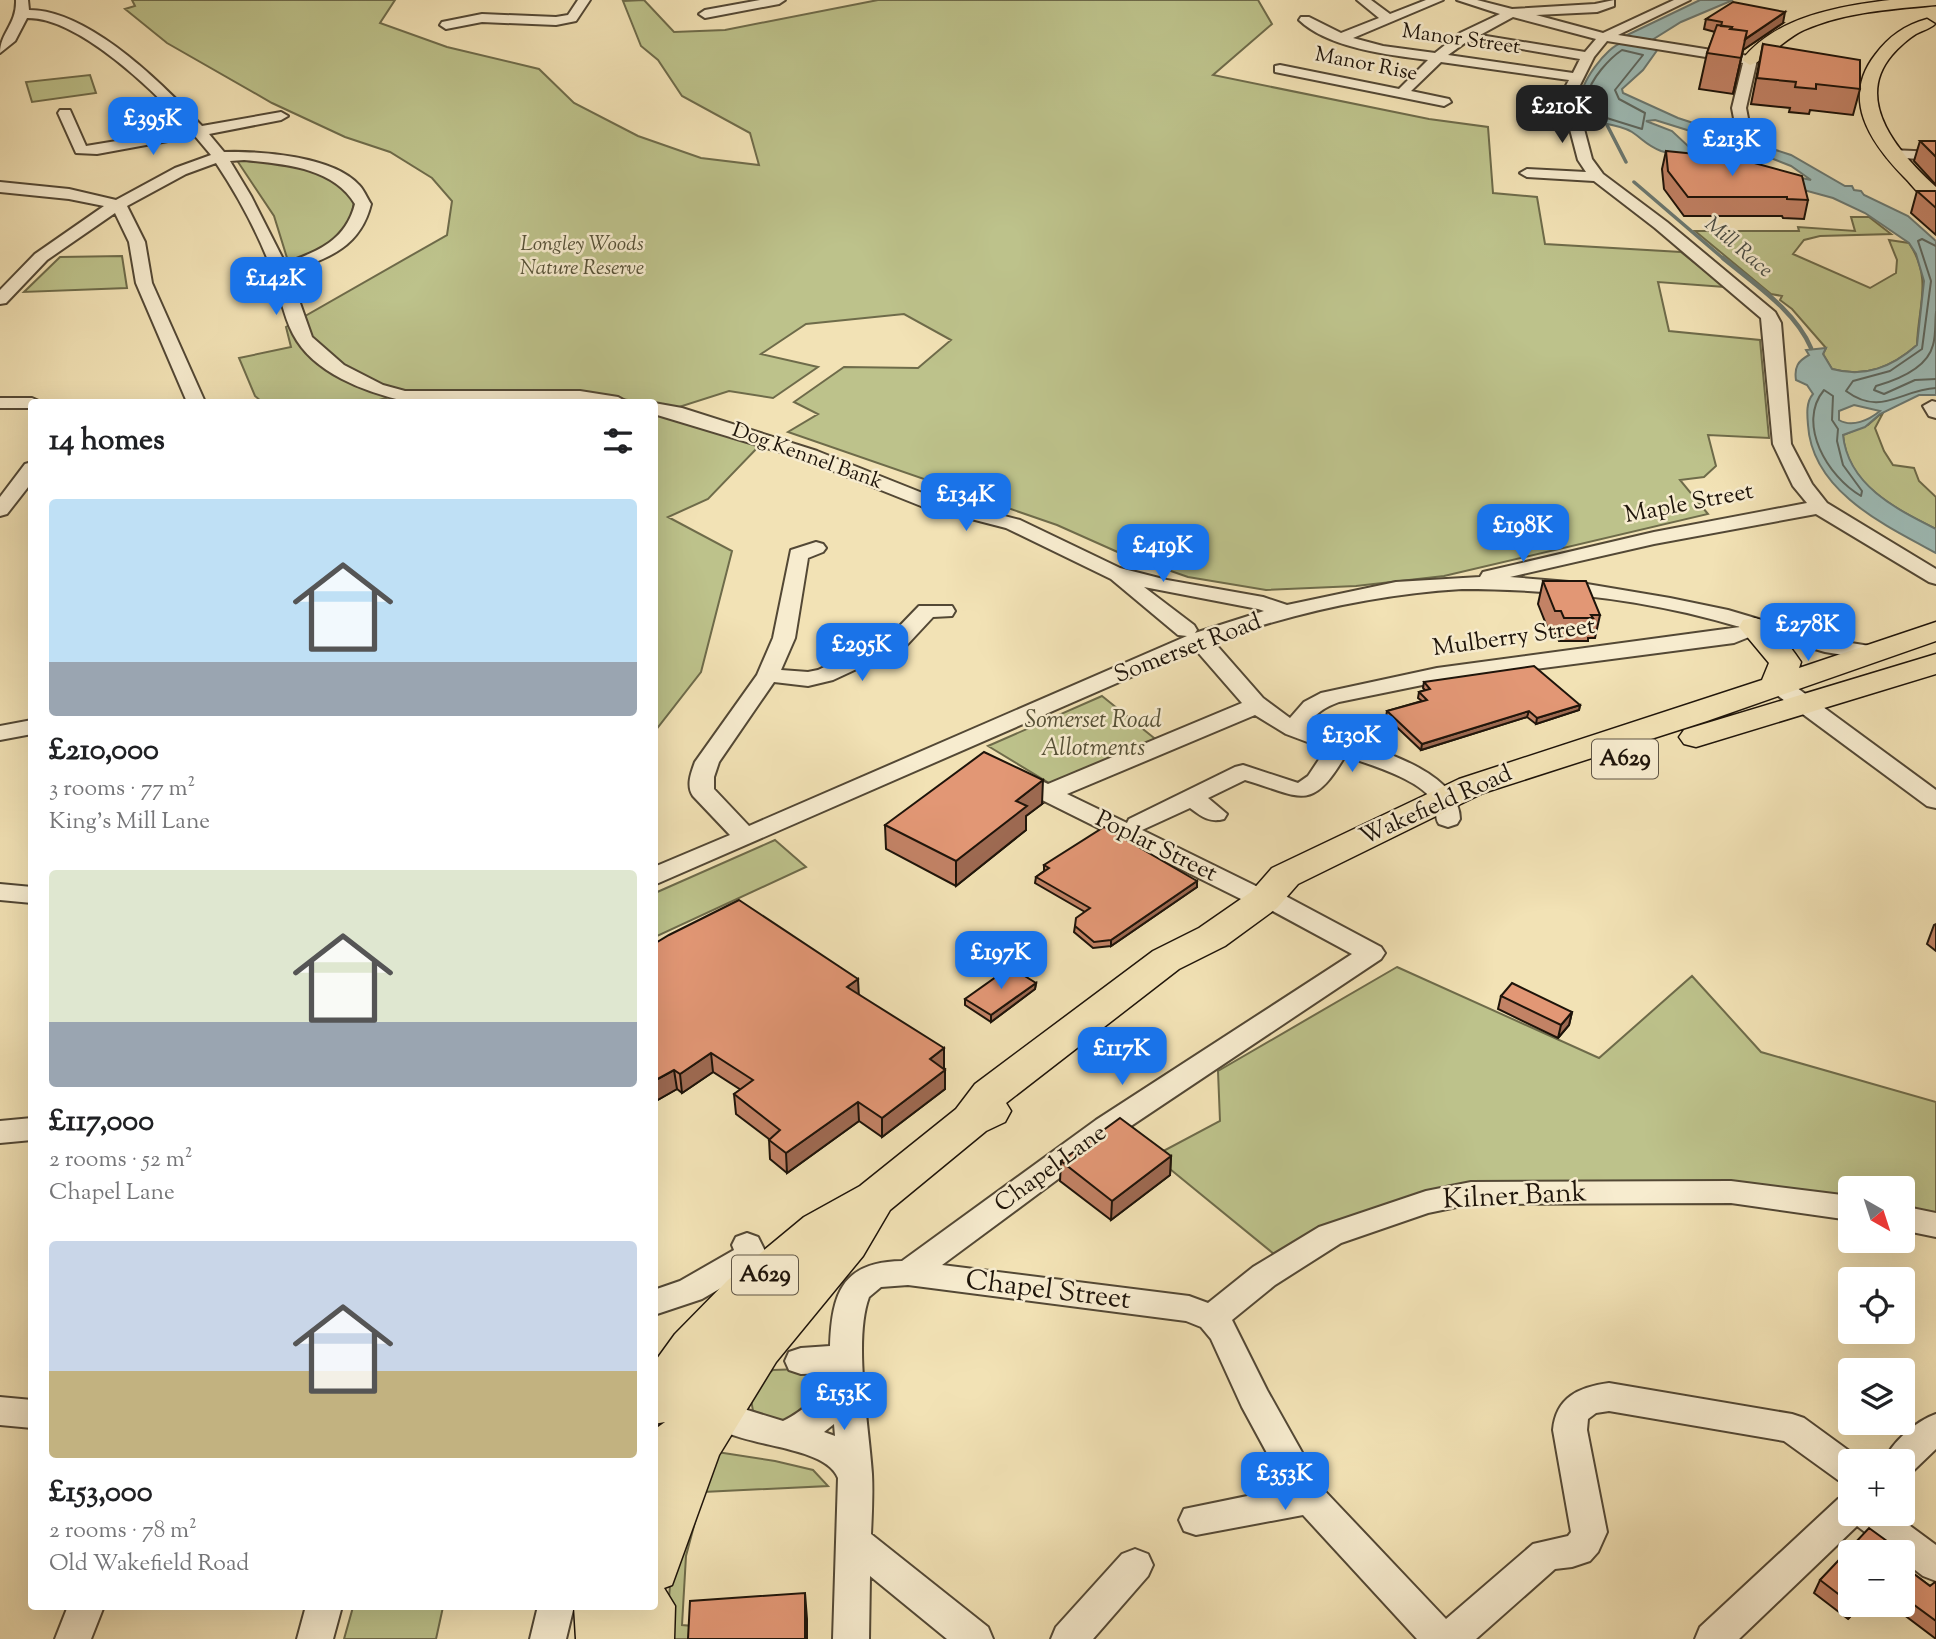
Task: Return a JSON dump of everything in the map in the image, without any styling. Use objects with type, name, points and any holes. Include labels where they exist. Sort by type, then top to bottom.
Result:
[{"type":"highway","points":[[1754,627],[1785,662],[1777,684]]},
{"type":"highway","name":"Wakefield Road","points":[[658,1549],[697,1450],[675,1392],[691,1347],[744,1293],[819,1228],[875,1198],[971,1120],[1020,1097],[1177,976],[1212,937],[1266,898],[1301,889],[1509,772],[1695,714],[1936,631]]},
{"type":"highway","points":[[1855,657],[1864,667],[1882,667],[1936,652]]},
{"type":"highway","name":"Wakefield Road","points":[[1446,808],[1554,780],[1936,664]]},
{"type":"highway","name":"Wakefield Road","points":[[675,1392],[755,1356],[847,1244],[875,1198]]},
{"type":"highway","points":[[658,1462],[670,1446],[675,1392]]},
{"type":"highway","points":[[600,1610],[602,1639]]},
{"type":"highway","points":[[648,1639],[649,1610]]},
{"type":"main road","points":[[1750,60],[1780,36],[1807,24],[1843,13],[1936,0]]},
{"type":"main road","points":[[1881,6],[1931,26]]},
{"type":"main road","points":[[1931,26],[1913,27],[1884,53],[1863,78],[1870,113],[1892,154],[1936,198]]},
{"type":"main road","points":[[1750,60],[1775,64]]},
{"type":"street","points":[[446,25],[482,18],[564,20],[572,18],[584,0]]},
{"type":"street","points":[[702,13],[779,0]]},
{"type":"street","points":[[1363,0],[1387,18]]},
{"type":"street","points":[[1340,38],[1437,0]]},
{"type":"street","points":[[1463,0],[1489,4],[1511,13],[1607,37],[1750,60],[1739,108],[1744,134]]},
{"type":"street","points":[[1684,0],[1607,37],[1588,56],[1575,77],[1568,95],[1585,160],[1598,177],[1661,225],[1769,316],[1772,323],[1782,444],[1802,486],[1820,507],[1936,578]]},
{"type":"street","points":[[1402,93],[1435,59],[1465,36],[1511,13],[1597,8],[1610,3]]},
{"type":"street","points":[[0,49],[18,29],[23,7],[57,18],[89,35],[116,55],[200,131],[220,157],[250,207],[280,270],[303,338],[351,377],[376,391],[405,396],[580,396],[599,399]]},
{"type":"street","name":"Manor Street","points":[[1305,20],[1340,38],[1382,50],[1575,77]]},
{"type":"street","points":[[1465,36],[1588,56]]},
{"type":"street","name":"Manor Rise","points":[[1280,69],[1444,102]]},
{"type":"street","points":[[65,113],[81,150],[97,150],[281,116]]},
{"type":"street","points":[[1892,154],[1936,156]]},
{"type":"street","points":[[0,299],[42,257],[118,205],[195,164],[220,157],[270,156],[304,162],[338,174],[363,201],[361,218],[334,248],[280,270]]},
{"type":"street","points":[[1527,173],[1598,177]]},
{"type":"street","points":[[1554,176],[1555,194]]},
{"type":"street","points":[[0,187],[69,194],[118,205]]},
{"type":"street","points":[[50,205],[69,194]]},
{"type":"street","points":[[118,205],[137,242],[144,283],[195,399]]},
{"type":"street","points":[[392,399],[405,396]]},
{"type":"street","points":[[0,402],[28,403]]},
{"type":"street","name":"Dog Kennel Bank","points":[[658,409],[676,412],[810,455],[928,502],[1013,524],[1113,573],[1192,635],[1258,705],[1277,720],[1409,773],[1446,808]]},
{"type":"street","points":[[0,510],[27,478]]},
{"type":"street","name":"Maple Street","points":[[1462,583],[1569,556],[1730,522],[1820,507]]},
{"type":"street","points":[[746,837],[702,791],[702,777],[707,762],[768,675],[784,638],[800,550]]},
{"type":"street","points":[[1569,556],[1569,564],[1585,589]]},
{"type":"street","name":"Dog Kennel Bank","points":[[1113,573],[1167,586],[1263,603],[1287,612]]},
{"type":"street","name":"Somerset Road","points":[[658,875],[1192,635],[1381,593],[1462,583],[1585,589],[1695,609],[1754,627],[1790,648],[1855,657]]},
{"type":"street","points":[[768,675],[808,679],[825,675],[898,641],[911,631],[930,608]]},
{"type":"street","name":"Mulberry Street","points":[[1300,731],[1299,722],[1311,708],[1323,699],[1348,693],[1437,675],[1734,636],[1746,633],[1754,627]]},
{"type":"street","points":[[1777,684],[1936,801]]},
{"type":"street","name":"Poplar Street","points":[[1048,793],[1258,705]]},
{"type":"street","points":[[0,733],[28,728]]},
{"type":"street","points":[[1138,824],[1243,772],[1258,775],[1290,790],[1314,785],[1339,747]]},
{"type":"street","name":"Poplar Street","points":[[1001,770],[1266,898],[1372,953]]},
{"type":"street","points":[[1190,797],[1215,814]]},
{"type":"street","points":[[0,892],[28,895]]},
{"type":"street","name":"Chapel Lane","points":[[851,1639],[855,1478],[848,1364],[848,1307],[854,1292],[865,1281],[895,1273],[1106,1128],[1372,953]]},
{"type":"street","points":[[0,1132],[28,1129]]},
{"type":"street","name":"Kilner Bank","points":[[1212,1318],[1264,1276],[1330,1235],[1426,1202],[1471,1193],[1731,1192],[1838,1206]]},
{"type":"street","points":[[1915,1221],[1936,1225]]},
{"type":"street","points":[[658,1302],[691,1290],[748,1256],[750,1251],[747,1245]]},
{"type":"street","name":"Chapel Street","points":[[895,1273],[1189,1309],[1212,1318]]},
{"type":"street","points":[[1212,1318],[1223,1331],[1254,1397],[1310,1499],[1441,1639]]},
{"type":"street","points":[[784,1436],[811,1425],[828,1410],[848,1364],[801,1360]]},
{"type":"street","points":[[675,1392],[784,1436],[813,1442],[838,1452],[849,1463],[855,1478]]},
{"type":"street","points":[[1449,1639],[1546,1555],[1556,1552],[1574,1553],[1585,1544],[1589,1532],[1567,1427],[1579,1404],[1594,1398],[1609,1397],[1792,1428],[1838,1461]]},
{"type":"street","points":[[0,1411],[28,1414]]},
{"type":"street","points":[[1914,1449],[1936,1428]]},
{"type":"street","points":[[1196,1520],[1310,1499]]},
{"type":"street","points":[[1713,1639],[1838,1521]]},
{"type":"street","points":[[1883,1526],[1936,1565]]},
{"type":"street","points":[[855,1542],[975,1639]]},
{"type":"street","points":[[1069,1639],[1135,1565]]},
{"type":"street","points":[[73,1639],[84,1610]]},
{"type":"street","points":[[315,1639],[323,1610]]},
{"type":"street","points":[[548,1639],[555,1610]]},
{"type":"green space","name":"Longley Woods Nature Reserve","points":[[132,0],[395,0],[380,23],[447,47],[539,69],[574,103],[638,136],[701,158],[759,165],[750,133],[682,96],[658,60],[641,46],[623,1],[644,0],[674,32],[725,30],[878,0],[1258,0],[1272,24],[1213,75],[1429,119],[1488,127],[1493,193],[1537,197],[1545,244],[1681,252],[1725,287],[1658,282],[1669,331],[1760,340],[1769,438],[1708,435],[1716,466],[1704,477],[1680,480],[1708,514],[1444,576],[1356,586],[1266,590],[1188,577],[1122,554],[1057,525],[788,432],[818,414],[794,402],[844,367],[918,368],[951,340],[904,314],[806,324],[761,354],[818,367],[773,398],[729,391],[676,408],[658,405],[658,399],[622,399],[574,391],[404,393],[383,399],[258,399],[239,358],[291,347],[286,327],[447,235],[452,201],[432,178],[390,152],[345,137],[272,103],[167,43],[125,9],[135,6]]},
{"type":"green space","points":[[90,75],[96,93],[32,102],[26,82]]},
{"type":"green space","points":[[236,159],[301,166],[336,179],[354,201],[349,223],[338,238],[323,249],[288,261],[274,216]]},
{"type":"green space","points":[[1851,217],[1869,217],[1891,234],[1820,236],[1804,240],[1793,254],[1870,288],[1896,273],[1897,260],[1889,240],[1909,243],[1921,269],[1922,293],[1917,345],[1888,365],[1867,371],[1832,369],[1823,354],[1826,348],[1792,309],[1780,300],[1782,296],[1771,294],[1695,231],[1799,231],[1798,227],[1855,231]]},
{"type":"green space","points":[[122,256],[127,288],[24,292],[60,257]]},
{"type":"green space","points":[[1884,411],[1875,428],[1884,451],[1893,465],[1914,468],[1919,481],[1936,497],[1936,529],[1890,504],[1876,493],[1854,468],[1847,453],[1843,435],[1868,425]]},
{"type":"green space","points":[[658,413],[761,444],[708,499],[668,517],[732,551],[701,672],[658,727]]},
{"type":"green space","name":"Somerset Road Allotments","points":[[1102,696],[1159,742],[1054,786],[988,746]]},
{"type":"green space","points":[[775,840],[806,867],[658,936],[658,892]]},
{"type":"green space","points":[[1397,967],[1599,1058],[1692,976],[1761,1052],[1936,1102],[1936,1216],[1915,1212],[1915,1176],[1838,1176],[1838,1199],[1731,1181],[1488,1182],[1331,1224],[1274,1254],[1154,1156],[1220,1121],[1218,1071]]},
{"type":"green space","points":[[801,1369],[824,1386],[817,1407],[786,1423],[753,1411],[749,1388],[773,1370]]},
{"type":"green space","points":[[717,1452],[813,1470],[828,1486],[703,1492],[686,1556],[682,1625],[693,1626],[693,1639],[666,1639],[672,1558]]},
{"type":"green space","points":[[352,1610],[442,1610],[436,1639],[344,1639]]},
{"type":"water","points":[[1700,0],[1733,0],[1681,22],[1652,40],[1625,36]]},
{"type":"water","points":[[1622,43],[1658,49],[1643,70],[1622,89],[1623,93],[1678,118],[1791,155],[1845,186],[1852,186],[1854,190],[1861,191],[1864,195],[1908,216],[1936,241],[1936,395],[1919,395],[1880,414],[1865,427],[1843,435],[1847,453],[1864,481],[1890,504],[1936,529],[1936,553],[1874,518],[1837,487],[1822,469],[1813,448],[1808,425],[1807,412],[1813,394],[1807,385],[1796,380],[1798,365],[1809,355],[1806,350],[1826,348],[1823,354],[1832,369],[1856,372],[1888,365],[1917,345],[1924,281],[1916,254],[1909,243],[1865,213],[1833,198],[1661,151],[1628,130],[1592,121],[1582,104],[1581,94],[1595,67],[1616,45]],"holes":[[[1655,120],[1748,149],[1791,166],[1811,180],[1723,161],[1690,148],[1672,131],[1646,121]],[[1854,405],[1880,411],[1860,422],[1839,420],[1839,411]]]},
{"type":"building","points":[[1733,2],[1785,12],[1745,39],[1747,31],[1721,26],[1722,22],[1706,19]]},
{"type":"building","points":[[1717,25],[1747,31],[1741,58],[1707,53]]},
{"type":"building","points":[[1763,44],[1860,60],[1860,89],[1816,84],[1816,89],[1795,87],[1796,82],[1757,78]]},
{"type":"building","points":[[1920,141],[1936,141],[1936,157]]},
{"type":"building","points":[[1666,151],[1736,158],[1802,176],[1808,200],[1787,197],[1688,197],[1668,171]]},
{"type":"building","points":[[1917,191],[1936,191],[1936,208]]},
{"type":"building","points":[[1543,581],[1586,581],[1600,615],[1591,615],[1593,618],[1564,618],[1561,611],[1555,611]]},
{"type":"building","points":[[1534,666],[1580,705],[1537,718],[1529,711],[1422,744],[1387,711],[1427,700],[1419,692],[1430,689],[1424,682]]},
{"type":"building","points":[[984,752],[1043,780],[1016,801],[1027,806],[956,861],[885,825]]},
{"type":"building","points":[[1104,827],[1197,881],[1111,940],[1094,942],[1075,926],[1076,918],[1090,908],[1036,877],[1049,868],[1044,865]]},
{"type":"building","points":[[739,900],[858,979],[847,987],[944,1048],[930,1059],[945,1070],[882,1118],[858,1102],[786,1153],[769,1140],[780,1130],[734,1094],[753,1080],[711,1053],[680,1074],[674,1070],[658,1079],[658,942]]},
{"type":"building","points":[[1010,967],[1036,983],[991,1015],[965,999]]},
{"type":"building","points":[[1512,983],[1572,1012],[1561,1025],[1501,996]]},
{"type":"building","points":[[1120,1118],[1171,1156],[1112,1201],[1061,1161]]},
{"type":"building","points":[[1869,1528],[1886,1540],[1858,1540]]},
{"type":"building","points":[[1838,1561],[1838,1594],[1820,1580]]},
{"type":"building","points":[[1915,1575],[1930,1586],[1936,1583],[1936,1621],[1915,1606]]},
{"type":"building","points":[[805,1593],[805,1639],[688,1639],[690,1601]]},
{"type":"waterway","name":"Mill Race","points":[[1607,125],[1626,162]]},
{"type":"waterway","name":"Mill Race","points":[[1634,182],[1725,260]]},
{"type":"waterway","name":"Mill Race","points":[[1723,258],[1784,310],[1804,334],[1811,348]]}]
